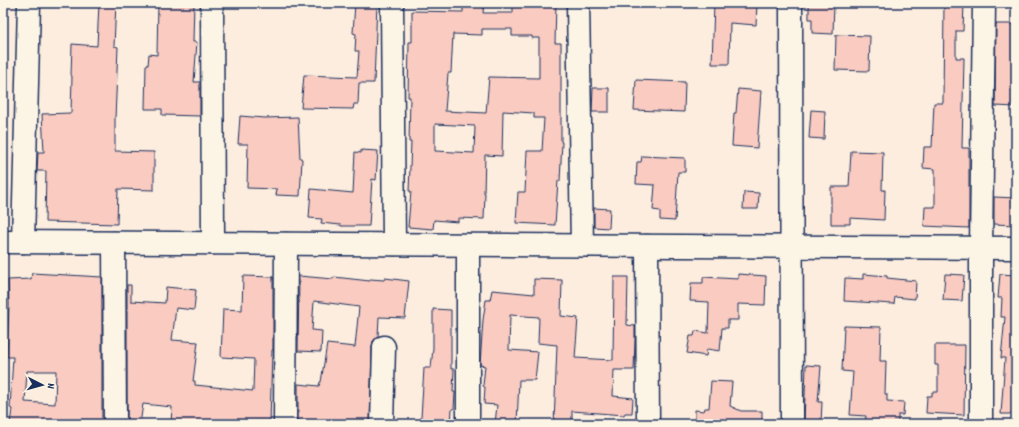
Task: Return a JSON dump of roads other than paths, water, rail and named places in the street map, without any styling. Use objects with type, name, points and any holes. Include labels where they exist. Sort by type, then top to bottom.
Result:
[{"type":"street","points":[[29,3],[13,242],[1016,248]]},
{"type":"street","points":[[212,3],[213,243]]},
{"type":"street","points":[[392,3],[394,244]]},
{"type":"street","points":[[578,3],[582,245]]},
{"type":"street","points":[[791,3],[792,424]]},
{"type":"street","points":[[981,424],[981,247],[984,3]]},
{"type":"street","points":[[114,243],[115,424]]},
{"type":"street","points":[[285,424],[286,244]]},
{"type":"street","points":[[468,244],[468,424]]},
{"type":"street","points":[[646,246],[648,424]]},
{"type":"street","points":[[382,424],[384,347]]}]
